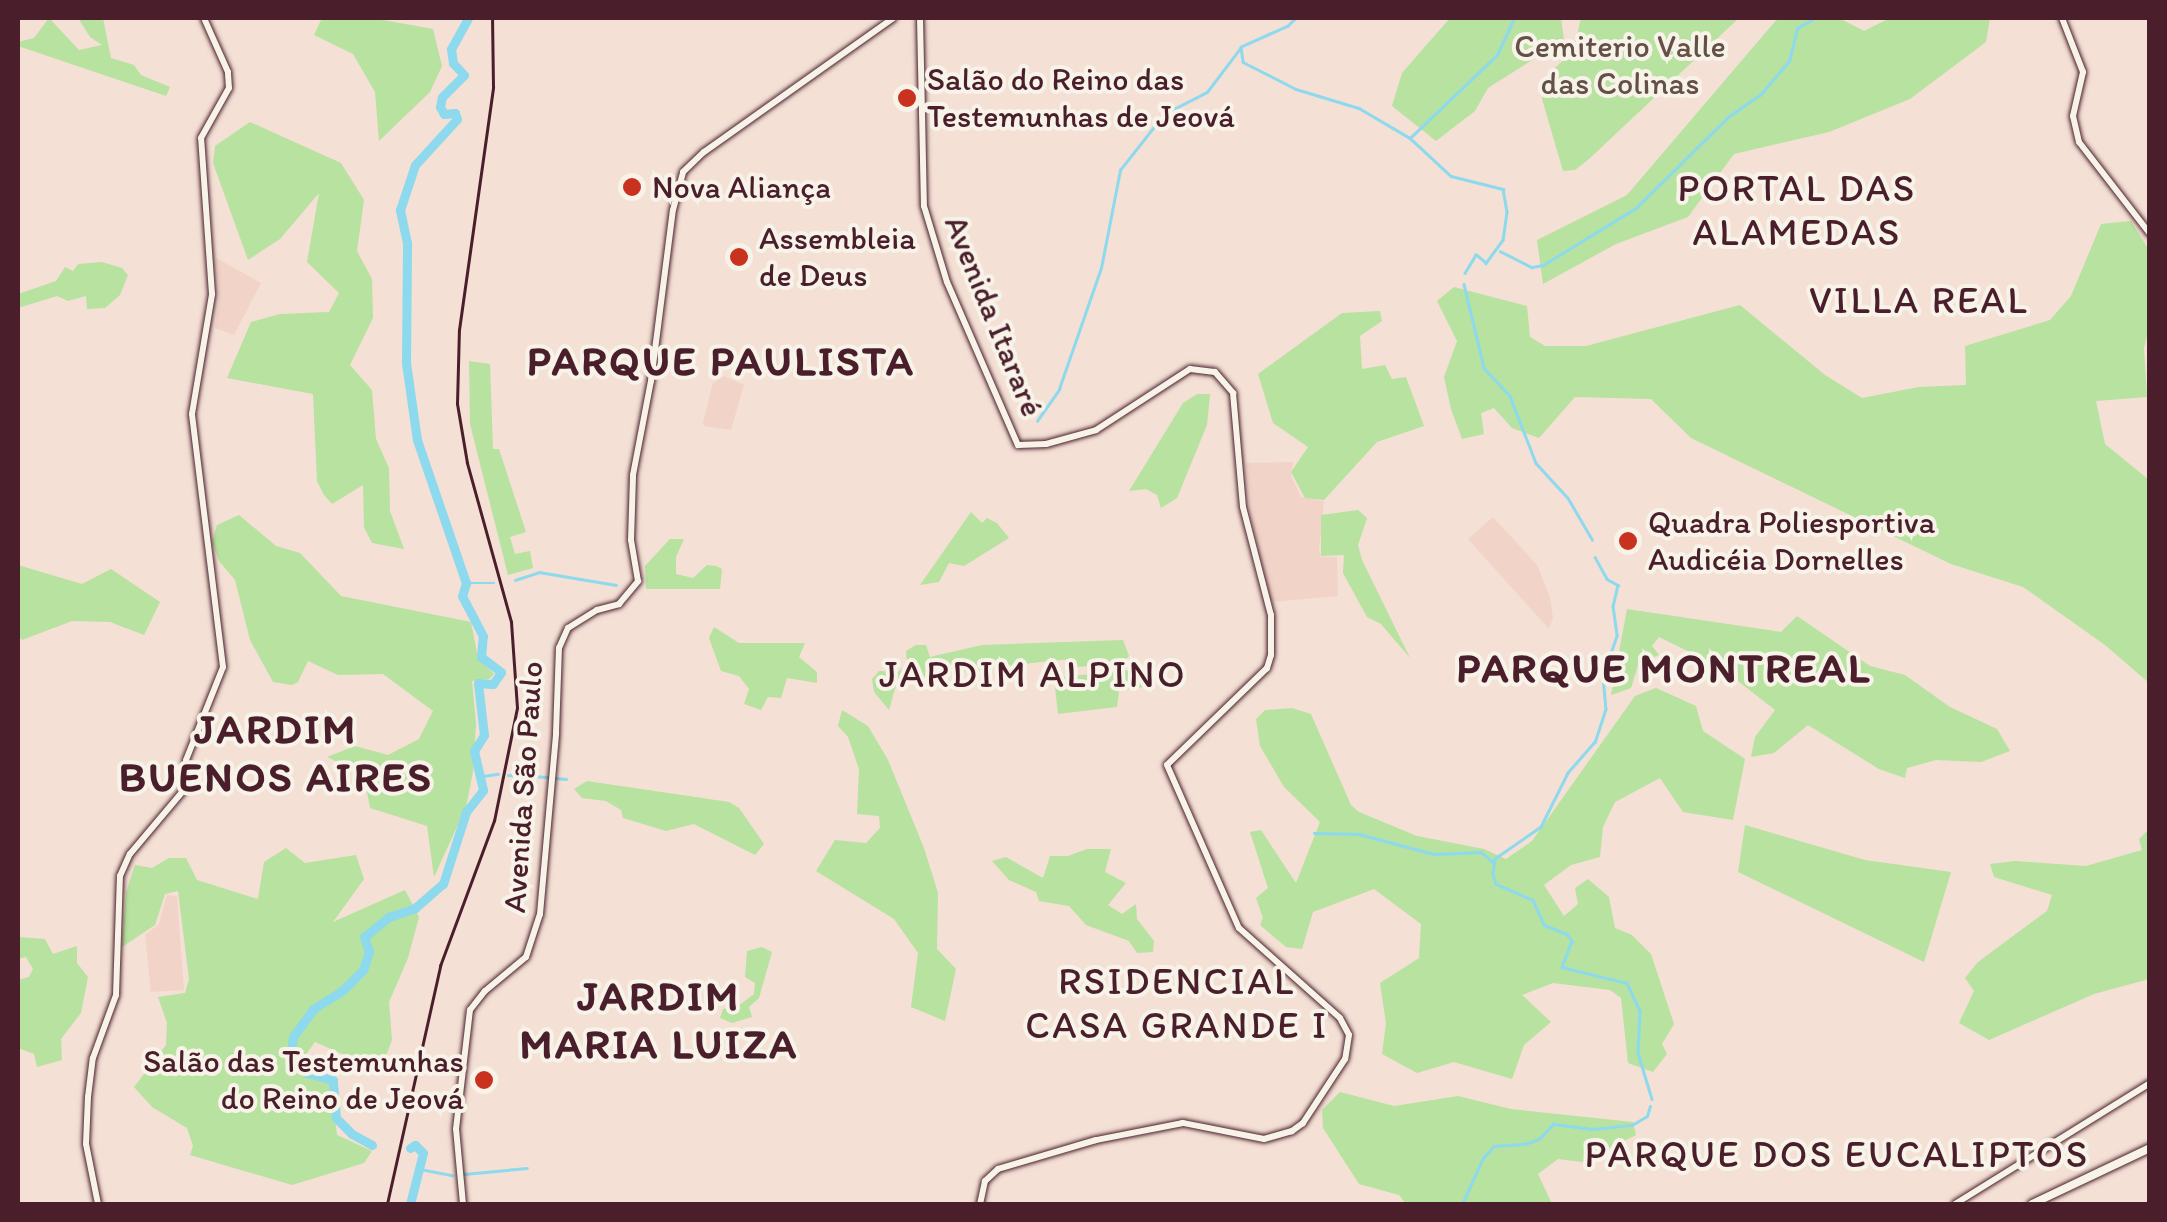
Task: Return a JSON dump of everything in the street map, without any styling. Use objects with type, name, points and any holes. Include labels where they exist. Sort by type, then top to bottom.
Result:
[{"type":"main road","points":[[98,1204],[86,1144],[89,1083],[92,1058],[116,994],[120,876],[130,854],[183,790],[186,760],[223,667],[192,414],[212,294],[201,138],[230,88],[225,62],[204,18]]},
{"type":"main road","name":"Avenida São Paulo","points":[[463,1204],[456,1129],[470,1010],[526,957],[540,914],[561,639],[587,616],[619,604],[638,581],[631,530],[633,475],[680,182],[704,152],[893,18]]},
{"type":"main road","name":"Avenida Itararé","points":[[919,18],[919,107],[926,211],[948,282],[1018,445],[1024,447],[1100,428],[1190,369],[1215,372],[1233,393],[1243,507],[1271,615],[1271,655],[1267,668],[1204,733],[1169,758],[1167,765],[1239,928],[1340,1018],[1349,1036],[1345,1059],[1303,1123],[1282,1135],[1247,1137],[1183,1123],[1110,1136],[1006,1165],[985,1181],[980,1204]]},
{"type":"main road","points":[[2062,18],[2083,72],[2074,116],[2079,142],[2150,234]]},
{"type":"main road","points":[[1955,1204],[2150,1082]]},
{"type":"main road","points":[[2032,1204],[2150,1148]]},
{"type":"shaded area","points":[[216,258],[261,283],[234,335],[215,328],[219,294]]},
{"type":"shaded area","points":[[724,376],[744,385],[731,430],[704,426],[703,422],[713,383]]},
{"type":"shaded area","points":[[1293,462],[1291,476],[1301,497],[1324,501],[1319,551],[1321,557],[1337,557],[1338,596],[1271,602],[1249,507],[1246,463]]},
{"type":"shaded area","points":[[1493,517],[1537,565],[1550,597],[1553,618],[1549,629],[1468,539]]},
{"type":"shaded area","points":[[167,895],[177,896],[184,990],[151,992],[145,935],[159,924]]},
{"type":"green space","points":[[49,18],[79,50],[102,45],[90,37],[78,18],[103,18],[111,58],[134,65],[141,75],[170,87],[166,96],[18,46],[18,42],[34,38]]},
{"type":"green space","points":[[322,18],[372,18],[433,29],[442,66],[430,92],[379,141],[375,92],[353,54],[314,35]]},
{"type":"green space","points":[[1450,18],[1561,18],[1564,40],[1488,88],[1475,111],[1436,141],[1392,106],[1402,73]]},
{"type":"green space","name":"Cemiterio Valle das Colinas","points":[[1581,18],[1739,18],[1589,159],[1575,170],[1563,171],[1542,99],[1549,73],[1573,52]]},
{"type":"green space","points":[[1778,18],[1839,18],[1864,31],[1890,18],[1990,18],[1986,42],[1910,99],[1829,132],[1734,154],[1688,217],[1616,244],[1543,284],[1537,240],[1627,195]]},
{"type":"green space","points":[[250,122],[341,163],[364,200],[357,251],[372,279],[373,318],[350,365],[372,390],[376,439],[389,468],[390,511],[404,549],[372,543],[364,527],[363,485],[332,504],[324,495],[317,481],[313,394],[227,378],[251,322],[280,314],[329,312],[339,293],[307,262],[319,193],[280,239],[248,260],[213,163],[215,146]]},
{"type":"green space","points":[[2131,221],[2149,250],[2149,327],[2144,348],[2147,397],[2096,401],[2105,444],[2149,480],[2149,683],[2105,645],[2023,587],[1951,564],[1691,438],[1651,399],[1575,397],[1539,438],[1512,428],[1494,408],[1481,413],[1484,434],[1462,439],[1451,409],[1444,377],[1457,341],[1437,301],[1454,287],[1527,306],[1530,337],[1545,346],[1586,346],[1740,305],[1825,375],[1862,398],[1919,387],[1966,385],[1965,346],[2050,320],[2071,296],[2101,224]]},
{"type":"green space","points":[[102,262],[122,268],[128,275],[120,295],[105,308],[87,309],[86,296],[68,301],[57,296],[18,308],[18,294],[56,281],[65,267],[73,271],[78,264]]},
{"type":"green space","points":[[1380,311],[1382,321],[1360,336],[1362,369],[1385,365],[1392,379],[1406,377],[1424,426],[1377,442],[1324,500],[1305,498],[1291,472],[1308,447],[1273,423],[1258,374],[1342,313]]},
{"type":"green space","points":[[469,361],[490,364],[493,449],[499,449],[526,532],[510,537],[515,554],[530,551],[533,568],[508,575],[470,424]]},
{"type":"green space","points":[[1197,394],[1210,394],[1207,425],[1177,498],[1161,508],[1157,495],[1146,489],[1129,491],[1183,403]]},
{"type":"green space","points":[[1358,510],[1367,518],[1358,545],[1362,560],[1410,658],[1381,624],[1367,617],[1343,573],[1344,555],[1321,556],[1321,515]]},
{"type":"green space","points":[[971,512],[982,523],[987,518],[997,523],[1009,538],[964,566],[949,563],[939,582],[920,585]]},
{"type":"green space","points":[[239,515],[276,546],[300,553],[341,596],[471,622],[478,658],[494,674],[489,679],[472,681],[476,724],[473,772],[466,807],[434,877],[427,826],[370,808],[364,775],[327,757],[355,746],[388,755],[419,739],[433,711],[383,674],[338,675],[308,661],[298,682],[273,682],[250,640],[235,580],[219,561],[212,542],[217,525]]},
{"type":"green space","points":[[670,539],[684,539],[676,557],[676,574],[693,578],[707,565],[716,566],[722,569],[720,589],[646,589],[645,566]]},
{"type":"green space","points":[[18,565],[82,584],[111,569],[160,602],[144,635],[110,622],[72,621],[22,640],[18,636]]},
{"type":"green space","points":[[1627,609],[1781,632],[1797,616],[1870,666],[1905,675],[1950,707],[1997,729],[2010,751],[1981,762],[1936,760],[1907,768],[1905,778],[1879,769],[1808,725],[1774,753],[1751,757],[1755,737],[1775,710],[1720,667],[1659,637],[1652,646],[1659,655],[1639,662],[1631,688],[1611,695]]},
{"type":"green space","points":[[714,627],[739,643],[805,643],[799,657],[817,672],[817,683],[787,678],[781,698],[768,697],[761,710],[744,704],[749,689],[739,676],[721,671],[709,638]]},
{"type":"green space","points":[[1123,640],[1129,656],[1123,662],[1078,667],[1071,659],[903,679],[896,685],[889,710],[874,692],[872,679],[879,671],[898,672],[907,664],[906,651],[916,645],[926,645],[930,657],[982,645]]},
{"type":"green space","points":[[1129,670],[1150,672],[1143,687],[1119,691],[1117,707],[1058,714],[1054,678]]},
{"type":"green space","points":[[1656,688],[1696,706],[1703,731],[1745,759],[1733,820],[1683,812],[1660,778],[1615,802],[1603,827],[1600,857],[1571,865],[1544,885],[1564,916],[1578,904],[1575,888],[1588,879],[1609,897],[1615,928],[1632,935],[1651,954],[1674,1024],[1662,1044],[1667,1054],[1653,1072],[1628,1063],[1621,998],[1610,990],[1553,983],[1522,995],[1551,1022],[1524,1045],[1512,1079],[1454,1062],[1417,1073],[1382,1054],[1386,1023],[1380,983],[1419,958],[1421,924],[1374,889],[1313,912],[1302,949],[1286,947],[1260,925],[1263,918],[1256,898],[1268,888],[1250,832],[1261,830],[1296,883],[1320,822],[1284,787],[1260,746],[1256,719],[1265,710],[1292,708],[1311,714],[1351,805],[1359,812],[1417,836],[1484,849],[1506,859],[1532,841],[1635,696]]},
{"type":"green space","points":[[842,710],[868,726],[888,760],[924,848],[938,893],[937,949],[956,969],[945,1021],[911,1007],[918,953],[894,919],[816,871],[835,840],[866,843],[880,828],[879,816],[857,814],[859,769],[848,737],[838,726]]},
{"type":"green space","points":[[587,781],[729,802],[739,808],[764,844],[755,855],[694,824],[666,831],[623,818],[621,810],[606,801],[582,798],[574,789]]},
{"type":"green space","points":[[1745,825],[1865,860],[1951,872],[1924,962],[1738,872]]},
{"type":"green space","points":[[2149,829],[2149,979],[2094,994],[1989,1040],[1959,1023],[1974,991],[1965,978],[1978,962],[2047,911],[2052,895],[1994,877],[1990,864],[2015,861],[2086,866],[2142,850],[2139,839]]},
{"type":"green space","points":[[286,848],[305,863],[356,855],[364,879],[333,922],[405,890],[419,917],[408,958],[389,1002],[392,1040],[382,1066],[374,1068],[315,1042],[296,1068],[331,1083],[337,1135],[372,1151],[364,1163],[292,1185],[190,1155],[193,1146],[187,1128],[152,1107],[134,1087],[166,1045],[167,1023],[158,997],[185,993],[189,979],[178,891],[165,894],[155,925],[122,947],[126,892],[135,865],[152,868],[169,858],[186,858],[197,880],[258,899],[264,862]]},
{"type":"green space","points":[[1087,849],[1111,849],[1105,872],[1126,883],[1108,905],[1122,914],[1136,904],[1137,919],[1154,941],[1153,952],[1137,953],[1129,941],[1086,925],[1069,906],[1039,901],[1036,892],[1009,880],[992,861],[1006,857],[1043,878],[1050,856],[1068,856]]},
{"type":"green space","points":[[18,937],[45,939],[53,954],[77,946],[77,963],[88,977],[81,1013],[61,1039],[62,1060],[37,1067],[34,1054],[18,1048],[18,980],[29,977],[33,969],[26,957],[18,959]]},
{"type":"green space","points":[[762,947],[772,952],[759,998],[749,1007],[752,1017],[732,1023],[720,1018],[723,1009],[737,1007],[754,994],[755,983],[745,977],[747,951]]},
{"type":"green space","points":[[1340,1092],[1394,1106],[1458,1096],[1511,1109],[1633,1122],[1636,1135],[1582,1162],[1558,1159],[1538,1174],[1552,1204],[1406,1204],[1399,1195],[1359,1184],[1323,1128],[1322,1110]]},
{"type":"waterway","points":[[372,1145],[352,1134],[336,1118],[333,1080],[307,1073],[291,1055],[293,1037],[313,1009],[342,991],[363,970],[369,952],[364,937],[389,917],[415,908],[443,884],[466,812],[483,790],[474,751],[484,735],[478,683],[493,684],[501,672],[481,657],[483,636],[462,596],[466,583],[417,440],[406,363],[407,243],[400,210],[415,165],[457,119],[455,113],[444,114],[440,107],[442,97],[464,75],[453,63],[451,49],[468,18]]},
{"type":"waterway","points":[[1296,18],[1288,26],[1241,47],[1243,62],[1296,89],[1359,108],[1410,138],[1451,176],[1503,189],[1507,212],[1503,240],[1486,263],[1476,255],[1465,273]]},
{"type":"waterway","points":[[1410,138],[1497,55],[1514,18]]},
{"type":"waterway","points":[[1500,251],[1532,267],[1543,265],[1636,208],[1728,117],[1760,95],[1789,61],[1797,28],[1815,18]]},
{"type":"waterway","points":[[1037,421],[1059,389],[1101,268],[1120,170],[1164,114],[1207,92],[1241,47]]},
{"type":"waterway","points":[[1464,284],[1484,368],[1510,396],[1536,463],[1568,498],[1592,539]]},
{"type":"waterway","points":[[1595,557],[1607,579],[1618,585],[1613,606],[1617,636],[1603,676],[1606,709],[1595,742],[1568,773],[1541,827],[1495,859],[1493,874],[1496,884],[1533,900],[1544,925],[1567,934],[1572,941],[1562,967],[1627,983],[1640,1011],[1638,1053],[1652,1099]]},
{"type":"waterway","points":[[515,580],[539,572],[616,585]]},
{"type":"waterway","points":[[466,583],[494,583]]},
{"type":"waterway","points":[[483,776],[498,774]]},
{"type":"waterway","points":[[508,775],[548,777]]},
{"type":"waterway","points":[[556,778],[566,779]]},
{"type":"waterway","points":[[1314,833],[1359,834],[1434,854],[1481,852],[1494,863]]},
{"type":"waterway","points":[[1462,1204],[1483,1158],[1494,1146],[1539,1139],[1553,1124],[1593,1129],[1632,1125],[1647,1116],[1650,1106]]},
{"type":"waterway","points":[[410,1148],[415,1145],[423,1153],[410,1204]]},
{"type":"waterway","points":[[464,1174],[527,1168]]},
{"type":"waterway","points":[[420,1169],[452,1175]]},
{"type":"railway","points":[[387,1204],[440,966],[494,821],[517,708],[511,622],[467,463],[457,404],[459,330],[493,87],[492,18]]},
{"type":"place","name":"Salão do Reino das Testemunhas de Jeová","points":[[907,98]]},
{"type":"place","name":"Nova Aliança","points":[[632,187]]},
{"type":"place","name":"Assembleia de Deus","points":[[739,257]]},
{"type":"place","name":"Quadra Poliesportiva Audicéia Dornelles","points":[[1628,541]]},
{"type":"place","name":"Salão das Testemunhas do Reino de Jeová","points":[[484,1080]]},
{"type":"district","name":"PORTAL DAS ALAMEDAS","points":[[1797,210]]},
{"type":"district","name":"VILLA REAL","points":[[1919,301]]},
{"type":"district","name":"PARQUE PAULISTA","points":[[721,361]]},
{"type":"district","name":"PARQUE MONTREAL","points":[[1664,668]]},
{"type":"district","name":"JARDIM ALPINO","points":[[1033,675]]},
{"type":"district","name":"JARDIM BUENOS AIRES","points":[[276,753]]},
{"type":"district","name":"RSIDENCIAL CASA GRANDE I","points":[[1177,1004]]},
{"type":"district","name":"JARDIM MARIA LUIZA","points":[[659,1020]]},
{"type":"district","name":"PARQUE DOS EUCALIPTOS","points":[[1837,1155]]}]
